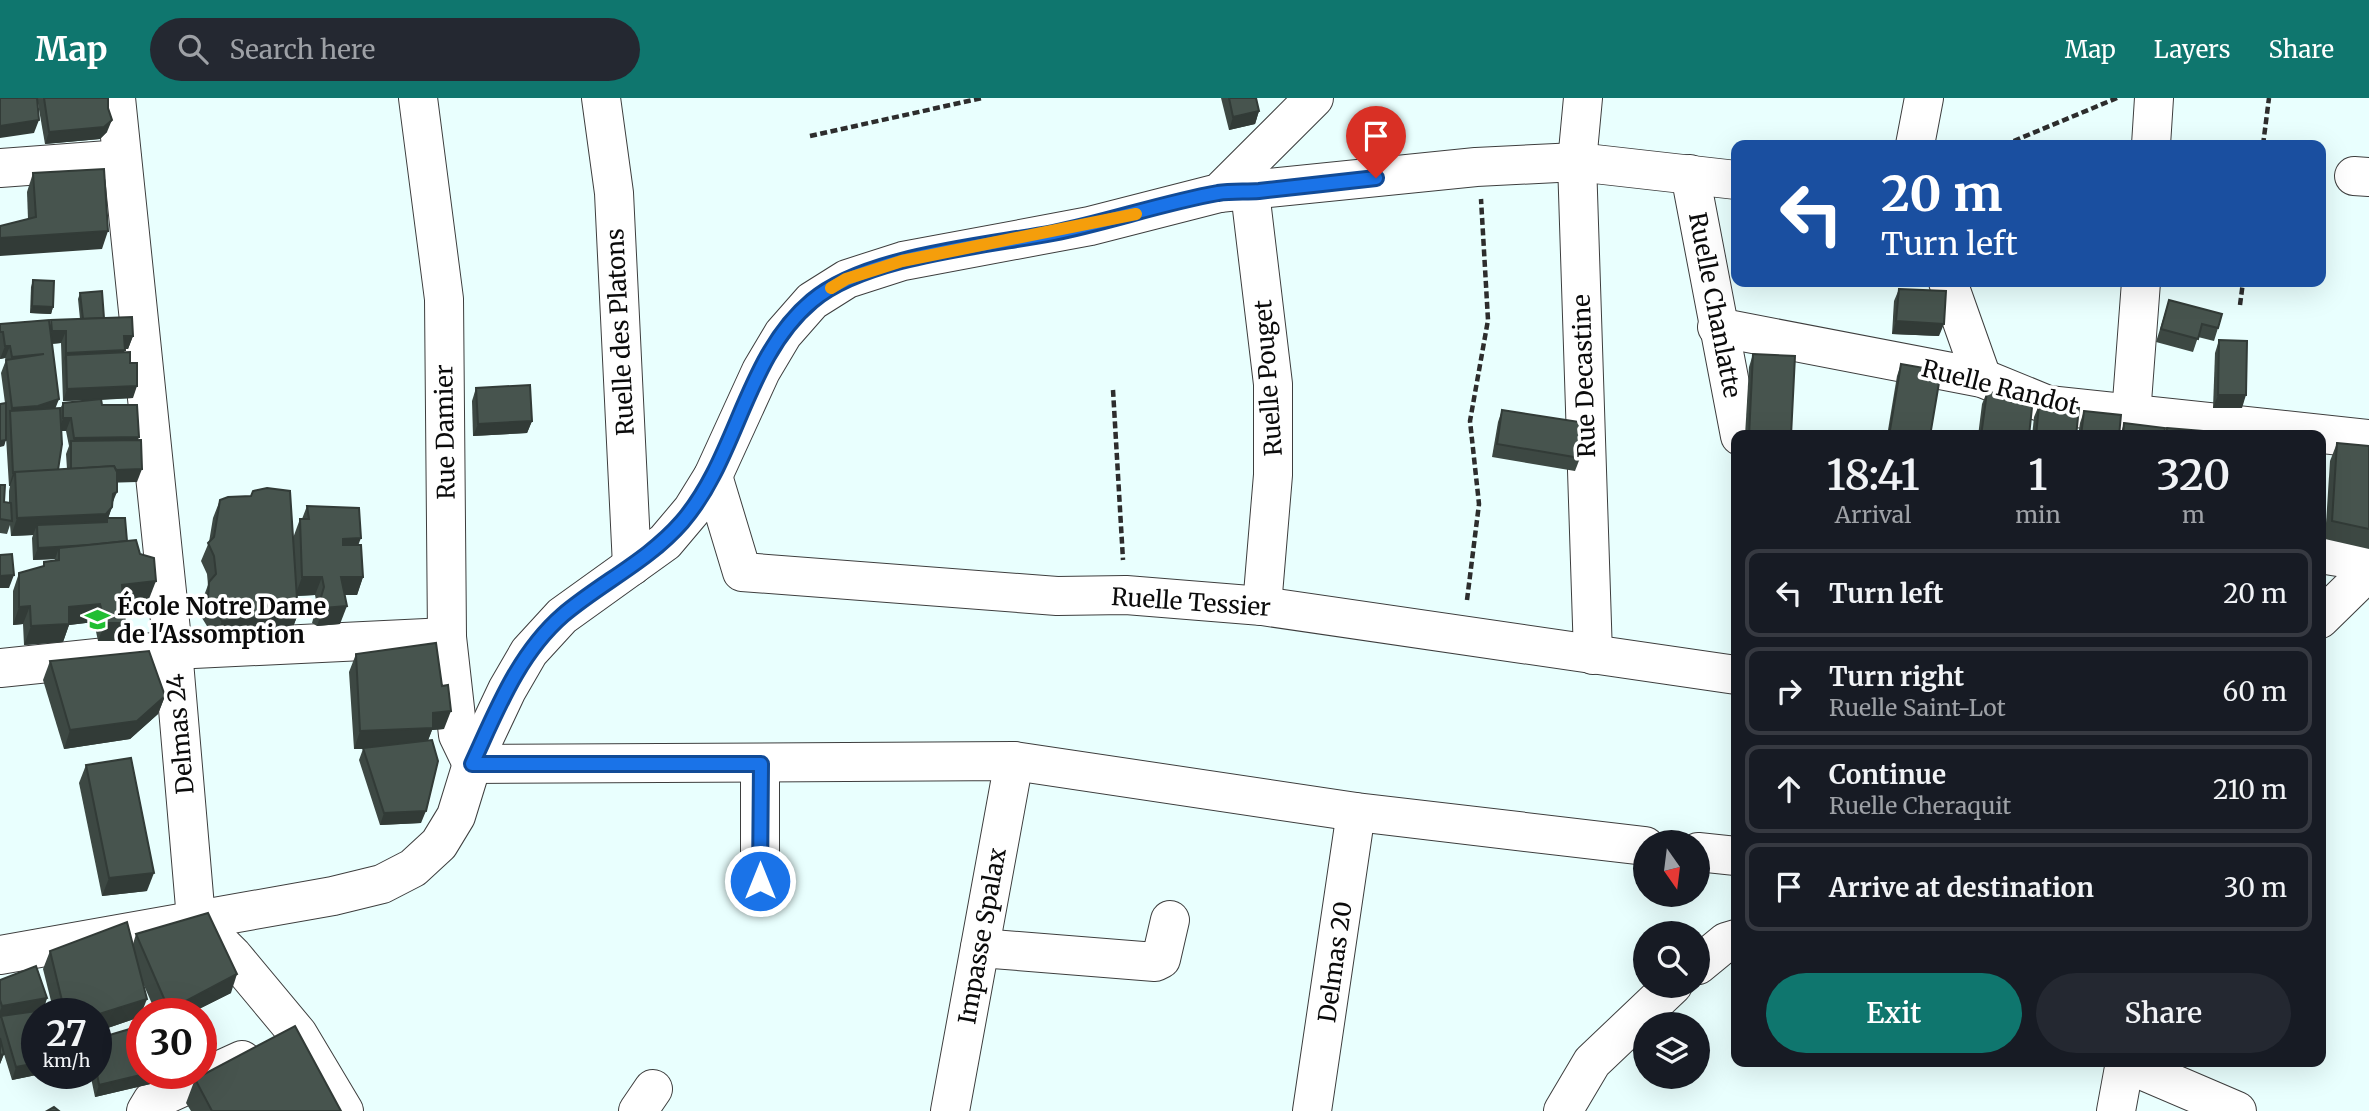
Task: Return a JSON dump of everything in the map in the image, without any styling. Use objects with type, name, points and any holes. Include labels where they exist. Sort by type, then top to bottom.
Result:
[{"type":"street","name":"Delmas 24","points":[[116,98],[173,650],[196,919]]},
{"type":"street","name":"Rue Damier","points":[[418,98],[444,299],[447,637],[458,735],[472,764]]},
{"type":"street","name":"Ruelle des Platons","points":[[601,98],[614,193],[632,566]]},
{"type":"street","points":[[1235,192],[1314,98]]},
{"type":"street","name":"Rue Decastine","points":[[1583,98],[1577,162],[1593,654]]},
{"type":"street","points":[[1916,140],[1924,98]]},
{"type":"street","points":[[2151,140],[2154,98]]},
{"type":"street","points":[[0,169],[122,159]]},
{"type":"street","points":[[0,955],[334,896],[382,884],[413,868],[439,844],[456,816],[472,764],[506,690],[529,652],[562,616],[665,542],[692,510],[713,477],[761,371],[783,334],[812,301],[846,279],[902,261],[1090,226],[1235,192],[1476,167],[1577,162],[1731,179]]},
{"type":"street","name":"Ruelle Chanlatte","points":[[1690,174],[1739,430]]},
{"type":"street","name":"Ruelle Pouget","points":[[1235,192],[1273,384],[1273,475],[1262,606]]},
{"type":"street","points":[[1950,287],[1982,378]]},
{"type":"street","points":[[2131,415],[2141,287]]},
{"type":"street","name":"Ruelle Randot","points":[[1717,327],[1982,378],[2048,405],[2280,430]]},
{"type":"street","name":"Ruelle Randot","points":[[2326,435],[2369,439]]},
{"type":"street","name":"Ruelle Tessier","points":[[713,477],[742,572],[1057,596],[1126,595],[1262,606],[1731,674]]},
{"type":"street","points":[[2326,555],[2369,562]]},
{"type":"street","points":[[2326,613],[2369,571]]},
{"type":"street","points":[[0,668],[173,650],[447,637]]},
{"type":"street","points":[[472,764],[1014,761],[1356,812],[1633,845]]},
{"type":"street","name":"Impasse Spalax","points":[[950,1111],[1014,761]]},
{"type":"street","points":[[760,881],[761,764]]},
{"type":"street","name":"Delmas 20","points":[[1312,1111],[1356,812]]},
{"type":"street","points":[[1710,853],[1731,855]]},
{"type":"street","points":[[196,919],[233,956],[298,1034],[344,1111]]},
{"type":"street","points":[[980,948],[1155,962],[1161,960],[1170,920]]},
{"type":"street","points":[[1710,955],[1731,940]]},
{"type":"street","points":[[1563,1111],[1592,1062],[1659,998]]},
{"type":"street","points":[[146,1111],[152,1101],[298,1034]]},
{"type":"street","points":[[2116,1111],[2124,1067]]},
{"type":"street","points":[[2134,1067],[2237,1111]]},
{"type":"path","points":[[810,136],[982,98]]},
{"type":"path","points":[[2016,140],[2118,98]]},
{"type":"path","points":[[2264,140],[2269,98]]},
{"type":"path","points":[[1462,636],[1479,504],[1470,421],[1488,320],[1484,220],[1476,167]]},
{"type":"path","points":[[2240,305],[2243,287]]},
{"type":"path","points":[[1113,390],[1126,595]]},
{"type":"building","points":[[0,98],[37,98],[39,120],[0,126]]},
{"type":"building","points":[[44,98],[108,98],[112,120],[104,127],[49,132]]},
{"type":"building","points":[[1229,98],[1256,98],[1259,111],[1233,117]]},
{"type":"building","points":[[104,169],[108,231],[0,238],[0,226],[36,217],[33,173]]},
{"type":"building","points":[[33,280],[54,281],[53,307],[32,306]]},
{"type":"building","points":[[1899,289],[1946,291],[1944,324],[1896,321]]},
{"type":"building","points":[[102,291],[104,318],[83,319],[80,293]]},
{"type":"building","points":[[2169,300],[2222,314],[2218,328],[2202,324],[2198,339],[2161,329]]},
{"type":"building","points":[[132,317],[133,336],[124,336],[125,350],[66,353],[66,331],[52,331],[51,320]]},
{"type":"building","points":[[49,320],[59,399],[38,406],[12,408],[6,360],[44,354],[12,357],[10,346],[5,346],[0,324]]},
{"type":"building","points":[[2219,340],[2247,341],[2246,395],[2218,395]]},
{"type":"building","points":[[130,352],[130,363],[137,363],[137,386],[67,389],[66,355]]},
{"type":"building","points":[[1753,354],[1795,356],[1791,430],[1749,430]]},
{"type":"building","points":[[1901,364],[1941,371],[1931,430],[1890,430]]},
{"type":"building","points":[[530,385],[532,421],[478,424],[476,388]]},
{"type":"building","points":[[1987,392],[2033,398],[2030,430],[1982,430]]},
{"type":"building","points":[[101,399],[102,405],[137,405],[139,437],[74,438],[71,418],[63,418],[63,403]]},
{"type":"building","points":[[6,403],[6,440],[0,441],[0,404]]},
{"type":"building","points":[[2039,405],[2079,408],[2077,430],[2037,430]]},
{"type":"building","points":[[60,408],[62,444],[58,470],[13,473],[10,411]]},
{"type":"building","points":[[1502,410],[1586,423],[1580,458],[1497,444]]},
{"type":"building","points":[[2084,411],[2121,415],[2120,430],[2082,430]]},
{"type":"building","points":[[2124,423],[2165,428],[2165,430],[2123,430]]},
{"type":"building","points":[[141,440],[142,469],[116,470],[114,466],[71,469],[71,441]]},
{"type":"building","points":[[2337,443],[2369,446],[2369,529],[2332,521]]},
{"type":"building","points":[[114,466],[117,472],[117,492],[113,494],[112,507],[106,514],[17,518],[15,472]]},
{"type":"building","points":[[0,485],[5,485],[4,502],[11,503],[12,521],[0,519]]},
{"type":"building","points":[[267,488],[290,491],[298,614],[222,621],[208,599],[209,582],[216,574],[214,556],[208,543],[214,537],[220,500],[251,496],[253,491]]},
{"type":"building","points":[[307,506],[359,508],[361,538],[343,539],[343,545],[361,545],[363,577],[341,577],[347,606],[323,608],[319,604],[324,587],[322,577],[302,577],[300,519],[309,519]]},
{"type":"building","points":[[107,518],[125,518],[127,541],[38,548],[37,525],[107,522]]},
{"type":"building","points":[[136,540],[140,554],[154,558],[156,581],[122,585],[125,623],[105,623],[100,604],[69,607],[69,624],[31,626],[30,606],[19,607],[19,573],[44,566],[44,562],[59,560],[59,548]]},
{"type":"building","points":[[12,554],[14,575],[0,576],[0,555]]},
{"type":"building","points":[[436,643],[442,686],[448,685],[451,711],[433,713],[433,728],[360,731],[356,654]]},
{"type":"building","points":[[149,651],[165,696],[137,721],[70,730],[50,661]]},
{"type":"building","points":[[432,740],[438,761],[426,811],[384,813],[363,748]]},
{"type":"building","points":[[131,758],[154,873],[109,878],[86,765]]},
{"type":"building","points":[[208,913],[237,974],[192,998],[164,998],[136,934]]},
{"type":"building","points":[[127,922],[147,998],[126,998],[126,1006],[112,1010],[112,998],[61,998],[50,951]]},
{"type":"building","points":[[36,966],[47,998],[21,998],[21,1003],[2,1006],[0,980]]},
{"type":"building","points":[[21,1013],[21,1066],[16,1067],[1,1016]]},
{"type":"building","points":[[295,1026],[341,1111],[212,1111],[200,1089],[217,1089],[217,1067]]},
{"type":"building","points":[[126,1030],[126,1079],[112,1082],[112,1034]]},
{"type":"building","points":[[0,1038],[4,1054],[0,1055]]},
{"type":"slow traffic","points":[[831,288],[846,279],[902,261],[1090,226],[1136,214]]},
{"type":"place","name":"École Notre Dame de l'Assomption","points":[[97,620]]},
{"type":"route","points":[[760,881],[761,764],[472,764],[506,690],[529,652],[562,616],[665,542],[692,510],[713,477],[761,371],[783,334],[812,301],[846,279],[902,261],[1090,226],[1219,193],[1376,178]]}]
